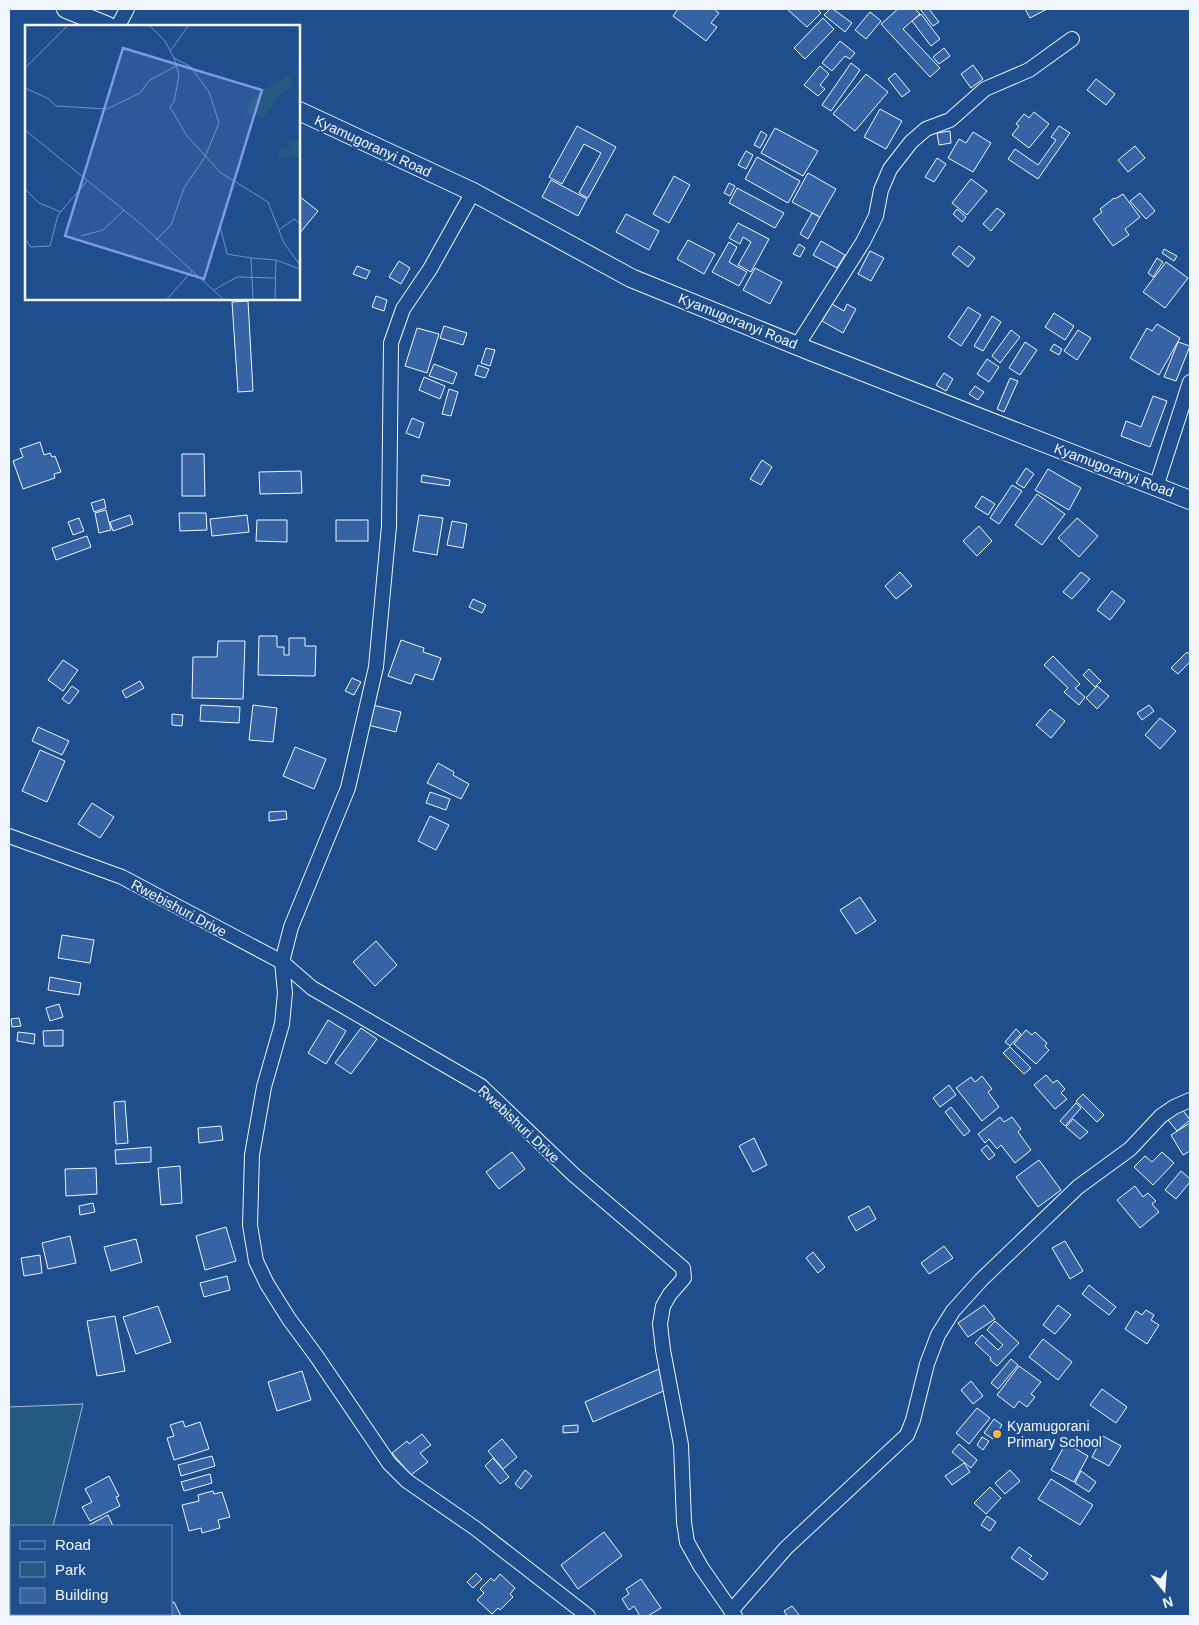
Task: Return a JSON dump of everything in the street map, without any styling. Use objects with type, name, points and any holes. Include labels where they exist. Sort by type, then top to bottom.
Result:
[{"type":"street","points":[[66,9],[106,25]]},
{"type":"street","points":[[119,25],[127,9]]},
{"type":"street","points":[[797,346],[863,242],[876,216],[881,190],[890,169],[911,142],[926,129],[950,120],[985,89],[1029,70],[1072,39]]},
{"type":"street","name":"Kyamugoranyi Road","points":[[300,112],[473,192],[631,278],[797,346],[1190,500]]},
{"type":"street","points":[[473,192],[430,269],[404,309],[391,343],[389,526],[376,667],[348,788],[291,927],[282,962],[285,993],[282,1024],[264,1087],[252,1155],[250,1225],[256,1260],[267,1284],[289,1320],[317,1357],[389,1463],[407,1481],[475,1528],[588,1616]]},
{"type":"street","points":[[1156,486],[1190,382]]},
{"type":"street","name":"Rwebishuri Drive","points":[[9,836],[122,877],[282,962],[312,988],[481,1086],[574,1175],[683,1268],[684,1278],[670,1294],[663,1306],[660,1324],[681,1445],[684,1522],[687,1542],[692,1553],[733,1613]]},
{"type":"street","points":[[733,1613],[786,1548],[907,1435],[913,1420],[927,1364],[938,1335],[953,1311],[981,1280],[1078,1187],[1130,1149],[1161,1116],[1174,1107],[1190,1100]]},
{"type":"green space","points":[[83,1404],[53,1525],[10,1525],[9,1602],[9,1407]]},
{"type":"building","points":[[678,9],[717,9],[715,10],[719,13],[711,23],[717,27],[706,41],[673,16]]},
{"type":"building","points":[[787,9],[817,9],[821,13],[807,27]]},
{"type":"building","points":[[830,9],[833,9],[852,23],[845,32],[824,15]]},
{"type":"building","points":[[898,9],[915,9],[920,14],[903,29],[940,68],[930,77],[881,24]]},
{"type":"building","points":[[920,9],[929,9],[939,22],[933,26]]},
{"type":"building","points":[[1025,9],[1047,9],[1030,18]]},
{"type":"building","points":[[870,12],[881,21],[866,39],[855,30]]},
{"type":"building","points":[[921,14],[940,39],[931,46],[912,21]]},
{"type":"building","points":[[823,18],[834,29],[805,59],[794,48]]},
{"type":"building","points":[[840,41],[855,53],[850,59],[845,56],[832,71],[822,63]]},
{"type":"building","points":[[944,48],[950,56],[939,64],[933,57]]},
{"type":"building","points":[[851,63],[860,70],[831,111],[822,105]]},
{"type":"building","points":[[973,65],[983,79],[971,88],[961,74]]},
{"type":"building","points":[[820,66],[829,74],[820,85],[825,89],[818,96],[804,85]]},
{"type":"building","points":[[895,73],[910,91],[902,97],[888,79]]},
{"type":"building","points":[[866,74],[888,92],[855,131],[833,114]]},
{"type":"building","points":[[1096,79],[1115,94],[1106,105],[1087,90]]},
{"type":"building","points":[[880,109],[902,121],[886,149],[864,137]]},
{"type":"building","points":[[1034,112],[1049,124],[1029,148],[1012,135],[1019,126],[1016,124],[1024,114],[1029,118]]},
{"type":"building","points":[[577,126],[616,147],[588,198],[579,193],[601,153],[584,144],[562,184],[549,177]]},
{"type":"building","points":[[1059,126],[1070,133],[1038,179],[1008,159],[1015,149],[1038,165],[1056,140],[1051,137]]},
{"type":"building","points":[[775,128],[818,151],[803,176],[761,153]]},
{"type":"building","points":[[761,131],[767,135],[760,148],[754,145]]},
{"type":"building","points":[[950,131],[951,143],[939,145],[937,133]]},
{"type":"building","points":[[973,132],[991,143],[973,172],[948,158],[959,139],[966,143]]},
{"type":"building","points":[[1135,146],[1145,158],[1128,172],[1118,160]]},
{"type":"building","points":[[746,151],[753,155],[746,169],[738,165]]},
{"type":"building","points":[[757,157],[800,181],[788,203],[745,179]]},
{"type":"building","points":[[937,158],[946,164],[934,182],[925,177]]},
{"type":"building","points":[[808,173],[836,189],[820,217],[792,202]]},
{"type":"building","points":[[674,176],[690,185],[669,223],[653,214]]},
{"type":"building","points":[[971,179],[987,191],[967,215],[952,203]]},
{"type":"building","points":[[551,180],[587,199],[578,216],[542,197]]},
{"type":"building","points":[[729,183],[735,186],[730,196],[724,193]]},
{"type":"building","points":[[737,188],[784,213],[775,228],[729,203]]},
{"type":"building","points":[[1140,193],[1155,211],[1146,219],[1130,201]]},
{"type":"building","points":[[1123,194],[1140,217],[1125,229],[1129,235],[1113,246],[1093,219],[1102,212],[1100,209],[1114,198]]},
{"type":"building","points":[[300,197],[318,211],[300,233]]},
{"type":"building","points":[[997,208],[1005,214],[991,231],[983,224]]},
{"type":"building","points":[[957,209],[966,217],[962,222],[953,214]]},
{"type":"building","points":[[812,213],[820,217],[808,239],[800,234]]},
{"type":"building","points":[[626,214],[659,231],[649,250],[616,232]]},
{"type":"building","points":[[738,223],[769,239],[751,272],[738,265],[751,242],[743,237],[740,244],[729,238]]},
{"type":"building","points":[[688,240],[715,254],[704,274],[677,259]]},
{"type":"building","points":[[821,241],[845,255],[837,268],[813,255]]},
{"type":"building","points":[[729,242],[737,247],[729,262],[747,272],[739,286],[712,272]]},
{"type":"building","points":[[799,244],[805,248],[800,257],[793,254]]},
{"type":"building","points":[[959,246],[975,258],[968,267],[952,254]]},
{"type":"building","points":[[1164,249],[1177,256],[1174,261],[1162,253]]},
{"type":"building","points":[[870,251],[884,258],[871,281],[858,274]]},
{"type":"building","points":[[1157,258],[1163,262],[1153,277],[1148,273]]},
{"type":"building","points":[[399,261],[410,268],[401,284],[389,277]]},
{"type":"building","points":[[1166,262],[1188,278],[1165,308],[1143,292]]},
{"type":"building","points":[[357,266],[370,271],[366,279],[353,274]]},
{"type":"building","points":[[755,268],[782,282],[770,304],[743,290]]},
{"type":"building","points":[[376,296],[387,300],[384,311],[372,307]]},
{"type":"building","points":[[248,301],[253,391],[238,392],[232,302]]},
{"type":"building","points":[[832,304],[844,311],[847,304],[856,309],[843,333],[822,321]]},
{"type":"building","points":[[968,307],[981,315],[961,346],[948,337]]},
{"type":"building","points":[[1054,313],[1074,326],[1065,340],[1045,327]]},
{"type":"building","points":[[992,316],[1001,322],[983,351],[974,346]]},
{"type":"building","points":[[1157,324],[1180,338],[1159,375],[1130,358],[1147,328],[1152,331]]},
{"type":"building","points":[[444,326],[467,333],[463,345],[440,338]]},
{"type":"building","points":[[417,328],[439,334],[427,373],[405,366]]},
{"type":"building","points":[[1011,330],[1020,337],[1000,363],[992,356]]},
{"type":"building","points":[[1078,330],[1091,338],[1077,360],[1064,351]]},
{"type":"building","points":[[1025,342],[1037,350],[1020,375],[1009,368]]},
{"type":"building","points":[[1178,342],[1190,346],[1176,381],[1164,377]]},
{"type":"building","points":[[1054,344],[1062,349],[1059,355],[1050,350]]},
{"type":"building","points":[[486,348],[495,350],[490,366],[481,363]]},
{"type":"building","points":[[987,359],[999,367],[989,382],[977,374]]},
{"type":"building","points":[[434,364],[457,373],[453,384],[429,376]]},
{"type":"building","points":[[478,365],[489,369],[485,378],[475,375]]},
{"type":"building","points":[[944,373],[953,379],[946,391],[936,385]]},
{"type":"building","points":[[424,377],[445,386],[440,399],[419,390]]},
{"type":"building","points":[[1010,378],[1018,381],[1004,412],[997,409]]},
{"type":"building","points":[[975,386],[984,392],[978,400],[969,394]]},
{"type":"building","points":[[449,389],[458,392],[451,416],[442,414]]},
{"type":"building","points":[[1153,396],[1167,401],[1150,447],[1121,436],[1126,421],[1141,427]]},
{"type":"building","points":[[412,418],[424,423],[419,438],[406,433]]},
{"type":"building","points":[[40,442],[44,455],[50,453],[52,457],[55,456],[61,472],[54,474],[55,478],[23,489],[13,461],[23,457],[20,449]]},
{"type":"building","points":[[182,454],[204,454],[205,496],[182,496]]},
{"type":"building","points":[[762,460],[772,467],[761,485],[750,479]]},
{"type":"building","points":[[1026,468],[1034,474],[1024,488],[1016,483]]},
{"type":"building","points":[[1048,469],[1081,488],[1069,510],[1035,490]]},
{"type":"building","points":[[301,471],[302,493],[260,494],[259,472]]},
{"type":"building","points":[[422,475],[450,480],[449,486],[421,482]]},
{"type":"building","points":[[1012,485],[1022,491],[999,524],[990,518]]},
{"type":"building","points":[[1037,494],[1065,514],[1042,545],[1015,525]]},
{"type":"building","points":[[982,496],[995,504],[988,515],[975,507]]},
{"type":"building","points":[[104,499],[106,508],[94,512],[91,503]]},
{"type":"building","points":[[106,510],[111,530],[99,533],[95,513]]},
{"type":"building","points":[[179,513],[206,513],[207,530],[180,531]]},
{"type":"building","points":[[130,515],[133,524],[113,531],[110,522]]},
{"type":"building","points":[[247,515],[249,532],[212,536],[210,519]]},
{"type":"building","points":[[419,515],[443,518],[437,555],[413,551]]},
{"type":"building","points":[[79,518],[84,531],[73,535],[68,522]]},
{"type":"building","points":[[1077,518],[1098,536],[1079,557],[1058,538]]},
{"type":"building","points":[[257,520],[287,520],[287,542],[256,541]]},
{"type":"building","points":[[336,520],[368,520],[368,541],[336,541]]},
{"type":"building","points":[[452,521],[467,524],[463,548],[447,545]]},
{"type":"building","points":[[979,526],[992,541],[977,556],[963,541]]},
{"type":"building","points":[[87,536],[91,547],[56,560],[52,548]]},
{"type":"building","points":[[900,572],[912,586],[896,599],[885,586]]},
{"type":"building","points":[[1081,572],[1090,579],[1072,599],[1063,592]]},
{"type":"building","points":[[1112,591],[1125,601],[1110,620],[1097,610]]},
{"type":"building","points":[[473,599],[486,605],[482,613],[469,607]]},
{"type":"building","points":[[259,636],[277,636],[277,647],[284,647],[284,655],[289,655],[289,638],[305,638],[305,646],[316,646],[315,676],[258,675]]},
{"type":"building","points":[[401,640],[424,648],[423,652],[441,658],[433,680],[415,674],[411,684],[388,676]]},
{"type":"building","points":[[218,641],[245,641],[243,699],[192,698],[193,657],[217,657]]},
{"type":"building","points":[[1187,652],[1190,655],[1190,662],[1178,674],[1171,668]]},
{"type":"building","points":[[1053,656],[1080,684],[1075,688],[1085,697],[1079,705],[1064,692],[1068,688],[1044,665]]},
{"type":"building","points":[[63,660],[78,670],[63,691],[48,680]]},
{"type":"building","points":[[1089,669],[1101,681],[1095,687],[1083,675]]},
{"type":"building","points":[[352,678],[361,682],[354,695],[345,691]]},
{"type":"building","points":[[140,681],[144,688],[126,698],[122,691]]},
{"type":"building","points":[[72,686],[79,691],[69,704],[62,699]]},
{"type":"building","points":[[1097,686],[1109,696],[1097,709],[1086,698]]},
{"type":"building","points":[[201,705],[240,707],[239,723],[200,721]]},
{"type":"building","points":[[253,705],[277,708],[273,742],[249,740]]},
{"type":"building","points":[[373,705],[401,712],[396,732],[368,725]]},
{"type":"building","points":[[1149,705],[1154,711],[1142,720],[1137,713]]},
{"type":"building","points":[[1050,709],[1065,721],[1051,738],[1036,725]]},
{"type":"building","points":[[172,714],[183,715],[182,726],[172,725]]},
{"type":"building","points":[[1160,718],[1176,731],[1160,749],[1145,735]]},
{"type":"building","points":[[38,727],[69,741],[62,755],[32,741]]},
{"type":"building","points":[[295,747],[326,759],[314,789],[283,776]]},
{"type":"building","points":[[40,750],[65,761],[47,802],[22,791]]},
{"type":"building","points":[[438,763],[454,772],[453,775],[469,784],[461,799],[427,783]]},
{"type":"building","points":[[430,792],[450,799],[446,810],[426,803]]},
{"type":"building","points":[[92,803],[114,817],[100,838],[78,824]]},
{"type":"building","points":[[286,811],[287,819],[269,821],[269,812]]},
{"type":"building","points":[[430,816],[449,825],[436,850],[418,841]]},
{"type":"building","points":[[860,897],[876,921],[856,934],[840,910]]},
{"type":"building","points":[[62,935],[94,940],[90,963],[58,958]]},
{"type":"building","points":[[376,941],[397,965],[375,986],[353,962]]},
{"type":"building","points":[[50,977],[81,983],[79,995],[48,990]]},
{"type":"building","points":[[59,1004],[63,1017],[50,1021],[46,1008]]},
{"type":"building","points":[[19,1018],[21,1026],[12,1027],[11,1019]]},
{"type":"building","points":[[328,1020],[346,1031],[326,1064],[308,1053]]},
{"type":"building","points":[[361,1028],[377,1039],[351,1074],[335,1063]]},
{"type":"building","points":[[1016,1029],[1021,1034],[1010,1046],[1005,1042]]},
{"type":"building","points":[[63,1030],[63,1046],[44,1046],[43,1031]]},
{"type":"building","points":[[1026,1030],[1032,1035],[1035,1032],[1047,1043],[1045,1046],[1049,1050],[1036,1064],[1014,1044]]},
{"type":"building","points":[[18,1032],[35,1034],[34,1044],[17,1041]]},
{"type":"building","points":[[1010,1047],[1031,1068],[1024,1074],[1003,1053]]},
{"type":"building","points":[[1046,1075],[1053,1083],[1057,1080],[1065,1089],[1061,1093],[1067,1099],[1055,1109],[1034,1085]]},
{"type":"building","points":[[982,1076],[992,1089],[988,1092],[999,1107],[982,1121],[956,1088],[971,1077],[975,1082]]},
{"type":"building","points":[[949,1085],[956,1095],[940,1107],[933,1098]]},
{"type":"building","points":[[1083,1094],[1104,1115],[1097,1122],[1076,1101]]},
{"type":"building","points":[[125,1101],[128,1143],[116,1144],[114,1102]]},
{"type":"building","points":[[1076,1103],[1081,1108],[1065,1126],[1060,1121]]},
{"type":"building","points":[[951,1107],[970,1131],[964,1136],[945,1112]]},
{"type":"building","points":[[1182,1109],[1190,1120],[1177,1131],[1168,1120]]},
{"type":"building","points":[[1000,1117],[1004,1122],[1012,1117],[1021,1129],[1018,1132],[1031,1150],[1015,1163],[1001,1145],[997,1149],[989,1139],[985,1143],[978,1134]]},
{"type":"building","points":[[1073,1119],[1088,1132],[1080,1139],[1066,1127]]},
{"type":"building","points":[[1190,1123],[1190,1151],[1183,1155],[1171,1135]]},
{"type":"building","points":[[221,1126],[223,1140],[199,1143],[198,1128]]},
{"type":"building","points":[[754,1138],[767,1165],[753,1172],[739,1146]]},
{"type":"building","points":[[987,1145],[995,1155],[989,1160],[981,1150]]},
{"type":"building","points":[[151,1147],[151,1162],[116,1164],[115,1150]]},
{"type":"building","points":[[512,1152],[525,1169],[499,1189],[486,1172]]},
{"type":"building","points":[[1162,1152],[1174,1163],[1153,1185],[1134,1167],[1145,1156],[1152,1162]]},
{"type":"building","points":[[1039,1160],[1061,1190],[1038,1207],[1016,1177]]},
{"type":"building","points":[[180,1166],[182,1203],[161,1205],[158,1168]]},
{"type":"building","points":[[96,1168],[97,1194],[66,1196],[65,1169]]},
{"type":"building","points":[[1181,1171],[1190,1179],[1190,1182],[1176,1199],[1165,1190]]},
{"type":"building","points":[[1135,1186],[1143,1197],[1148,1193],[1156,1201],[1152,1204],[1159,1212],[1140,1228],[1117,1200]]},
{"type":"building","points":[[93,1203],[95,1212],[80,1215],[79,1206]]},
{"type":"building","points":[[869,1206],[876,1219],[856,1231],[848,1217]]},
{"type":"building","points":[[226,1227],[236,1261],[205,1270],[196,1236]]},
{"type":"building","points":[[70,1236],[76,1263],[48,1269],[42,1243]]},
{"type":"building","points":[[136,1239],[142,1262],[111,1271],[104,1247]]},
{"type":"building","points":[[1065,1241],[1083,1271],[1070,1279],[1052,1248]]},
{"type":"building","points":[[944,1246],[953,1258],[929,1274],[921,1263]]},
{"type":"building","points":[[813,1252],[825,1267],[818,1273],[806,1258]]},
{"type":"building","points":[[40,1255],[42,1273],[24,1276],[21,1258]]},
{"type":"building","points":[[227,1276],[230,1290],[204,1297],[200,1283]]},
{"type":"building","points":[[1089,1285],[1116,1307],[1109,1315],[1082,1294]]},
{"type":"building","points":[[984,1305],[995,1319],[968,1337],[958,1323]]},
{"type":"building","points":[[1058,1305],[1071,1315],[1055,1334],[1043,1325]]},
{"type":"building","points":[[158,1306],[171,1342],[136,1354],[123,1317]]},
{"type":"building","points":[[1146,1310],[1154,1315],[1151,1320],[1159,1325],[1147,1344],[1125,1329],[1136,1311],[1142,1315]]},
{"type":"building","points":[[115,1316],[125,1371],[97,1376],[87,1321]]},
{"type":"building","points":[[995,1321],[1019,1343],[997,1366],[975,1343],[982,1335],[998,1350],[1003,1345],[987,1330]]},
{"type":"building","points":[[1043,1339],[1072,1362],[1058,1380],[1029,1357]]},
{"type":"building","points":[[1011,1359],[1018,1365],[998,1389],[991,1383]]},
{"type":"building","points":[[1019,1366],[1041,1382],[1031,1394],[1035,1397],[1027,1407],[1019,1401],[1014,1408],[997,1395]]},
{"type":"building","points":[[659,1369],[668,1389],[593,1422],[585,1402]]},
{"type":"building","points":[[302,1371],[311,1400],[277,1411],[268,1382]]},
{"type":"building","points":[[971,1381],[983,1396],[973,1404],[961,1390]]},
{"type":"building","points":[[1102,1389],[1127,1407],[1116,1423],[1090,1405]]},
{"type":"building","points":[[977,1408],[990,1418],[969,1444],[956,1433]]},
{"type":"building","points":[[994,1419],[1002,1425],[993,1439],[984,1433]]},
{"type":"building","points":[[183,1421],[185,1427],[200,1422],[209,1449],[174,1460],[167,1438],[174,1436],[170,1425]]},
{"type":"building","points":[[578,1425],[578,1432],[563,1433],[563,1426]]},
{"type":"building","points":[[422,1434],[431,1445],[420,1453],[428,1462],[411,1475],[392,1453],[407,1441],[409,1444]]},
{"type":"building","points":[[1103,1436],[1121,1446],[1109,1466],[1092,1457]]},
{"type":"building","points":[[982,1437],[989,1441],[983,1450],[977,1445]]},
{"type":"building","points":[[502,1439],[517,1457],[503,1469],[488,1451]]},
{"type":"building","points":[[1066,1443],[1088,1456],[1074,1482],[1051,1470]]},
{"type":"building","points":[[959,1444],[977,1460],[971,1468],[952,1452]]},
{"type":"building","points":[[212,1456],[215,1466],[181,1476],[178,1465]]},
{"type":"building","points":[[493,1458],[509,1477],[500,1484],[485,1466]]},
{"type":"building","points":[[964,1463],[970,1472],[952,1485],[945,1476]]},
{"type":"building","points":[[525,1470],[532,1476],[521,1489],[515,1484]]},
{"type":"building","points":[[1010,1470],[1020,1481],[1005,1494],[995,1483]]},
{"type":"building","points":[[1081,1471],[1096,1482],[1089,1492],[1075,1483]]},
{"type":"building","points":[[210,1474],[212,1483],[184,1491],[181,1482]]},
{"type":"building","points":[[109,1476],[119,1496],[116,1497],[120,1506],[90,1521],[82,1507],[92,1502],[85,1489]]},
{"type":"building","points":[[1051,1479],[1093,1505],[1080,1525],[1038,1499]]},
{"type":"building","points":[[990,1487],[1001,1498],[986,1514],[974,1503]]},
{"type":"building","points":[[213,1491],[214,1494],[222,1492],[230,1517],[218,1520],[220,1528],[202,1533],[201,1528],[189,1531],[182,1505],[199,1501],[198,1495]]},
{"type":"building","points":[[108,1515],[113,1525],[89,1525]]},
{"type":"building","points":[[987,1516],[996,1522],[990,1531],[981,1525]]},
{"type":"building","points":[[604,1532],[622,1556],[578,1589],[561,1565]]},
{"type":"building","points":[[1019,1547],[1032,1556],[1029,1559],[1048,1573],[1043,1580],[1011,1558]]},
{"type":"building","points":[[476,1573],[482,1579],[473,1588],[467,1582]]},
{"type":"building","points":[[500,1574],[515,1588],[510,1594],[513,1597],[500,1610],[498,1608],[492,1614],[477,1600],[484,1593],[480,1589],[491,1578],[494,1581]]},
{"type":"building","points":[[641,1579],[661,1608],[648,1616],[640,1616],[634,1606],[629,1610],[622,1599],[629,1594],[626,1589]]},
{"type":"building","points":[[174,1602],[181,1616],[150,1616],[172,1615],[172,1603]]},
{"type":"building","points":[[792,1606],[800,1616],[787,1616],[784,1611]]},
{"type":"place","name":"Kyamugorani Primary School","points":[[997,1434]]}]
